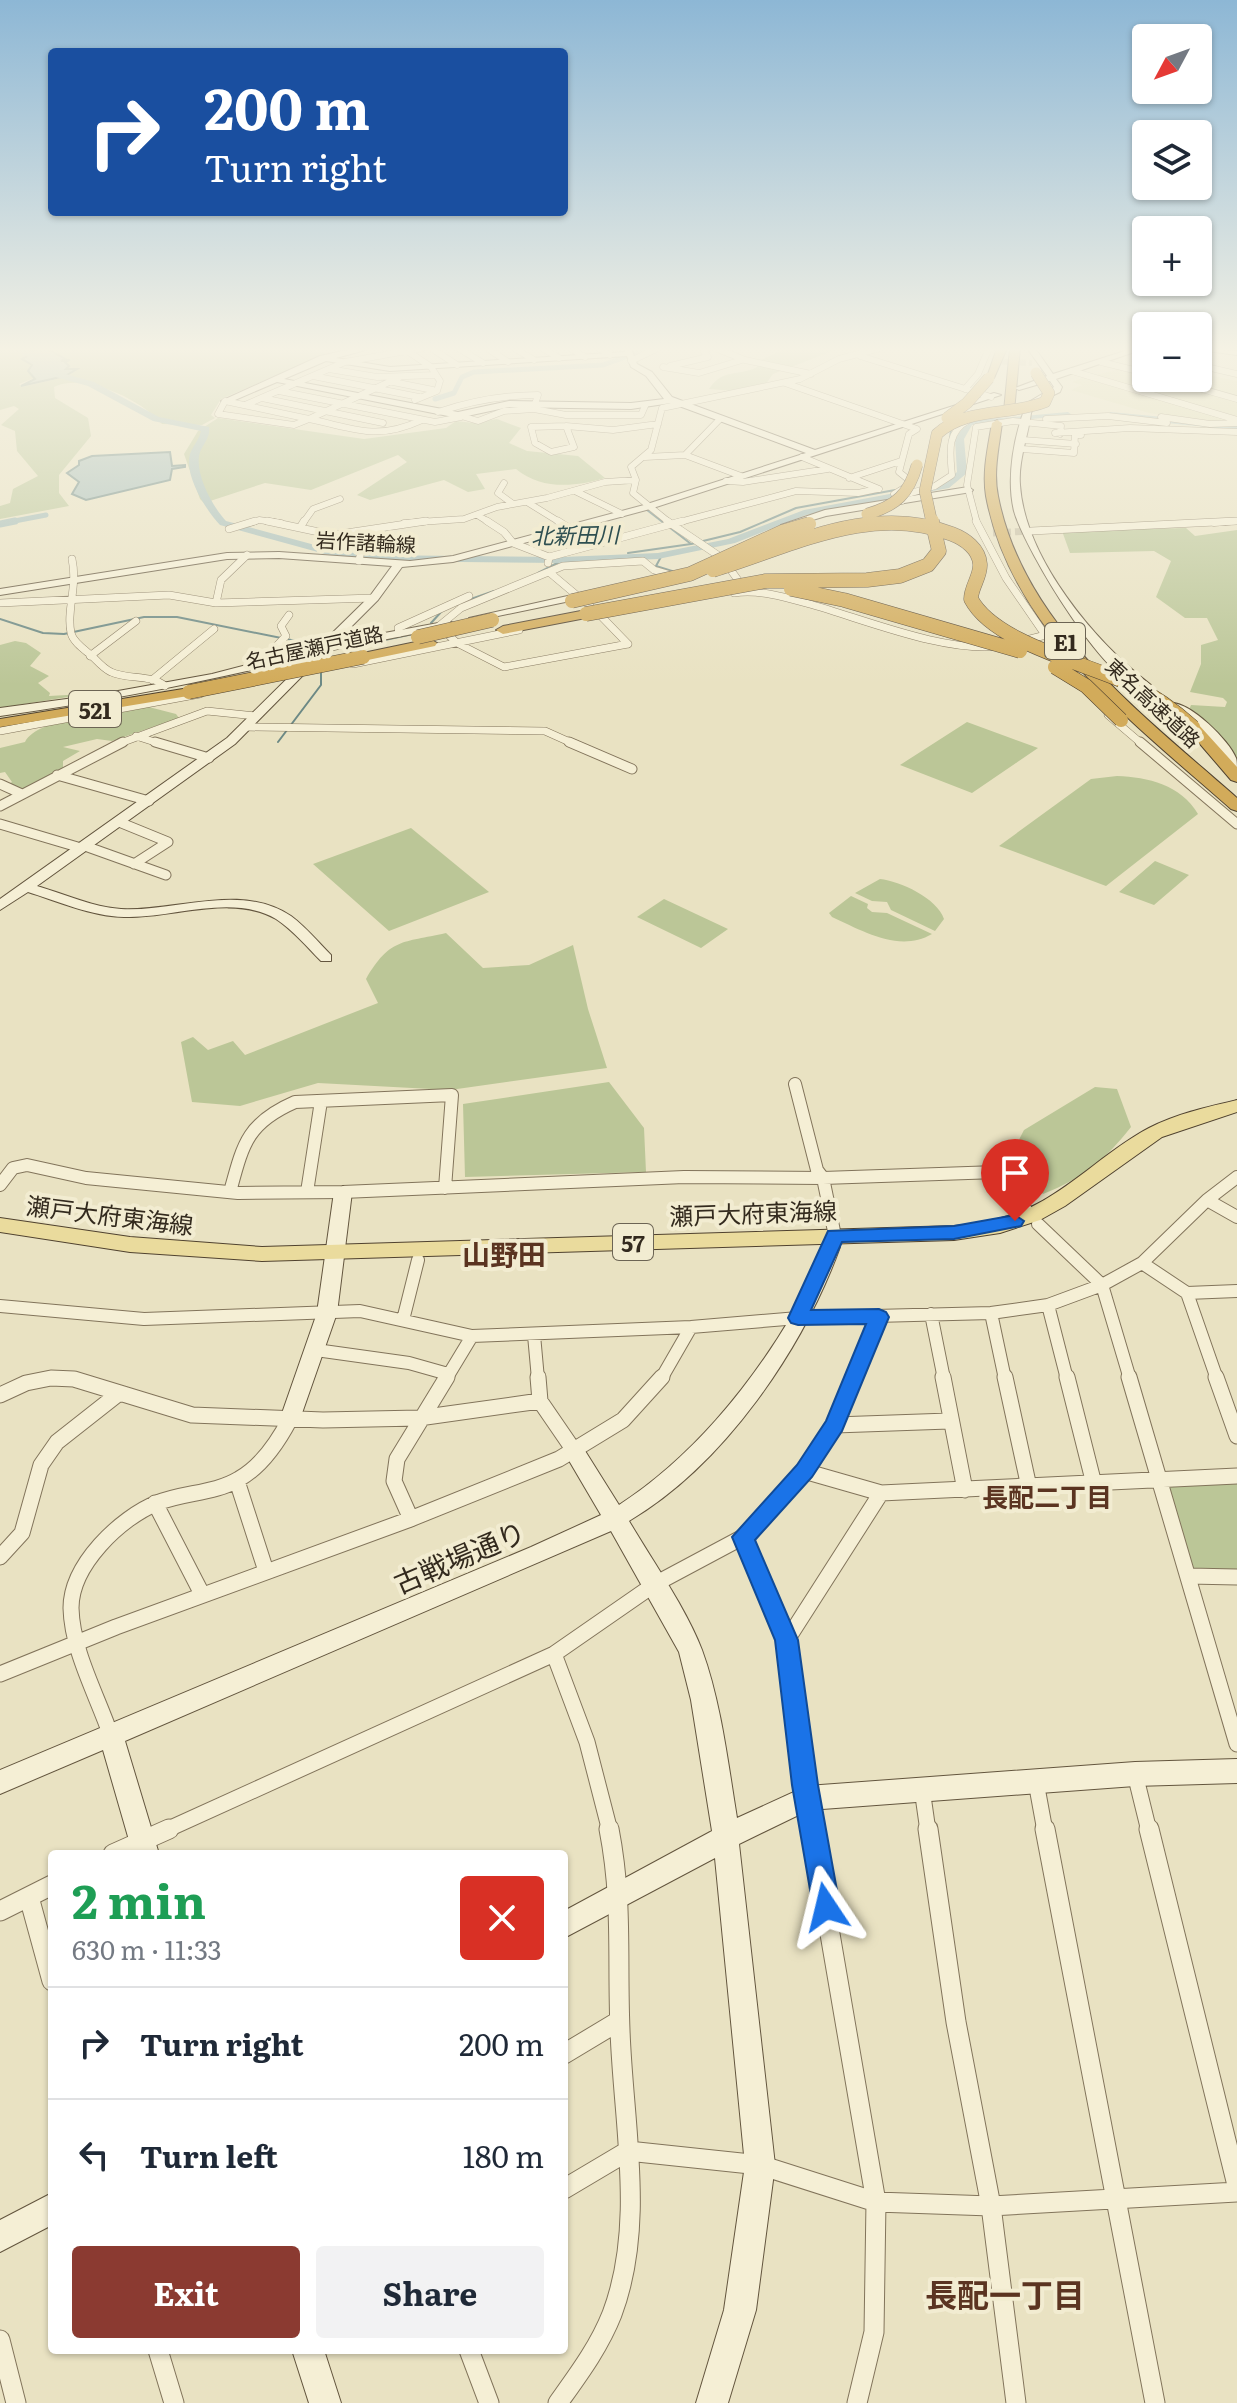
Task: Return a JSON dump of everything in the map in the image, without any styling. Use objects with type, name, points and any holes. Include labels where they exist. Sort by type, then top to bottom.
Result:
[{"type":"highway","points":[[632,589],[706,568],[797,526],[893,507],[910,491],[919,460]]},
{"type":"highway","points":[[635,605],[764,581],[879,579],[925,567],[939,551],[925,491],[931,460]]},
{"type":"highway","name":"東名高速道路","points":[[991,460],[995,511],[1013,561],[1038,605],[1082,661],[1119,699],[1237,806]]},
{"type":"highway","name":"東名高速道路","points":[[1002,460],[1007,509],[1016,540],[1048,597],[1073,633],[1119,684],[1237,790]]},
{"type":"highway","points":[[632,589],[731,565],[847,524],[894,522],[929,527],[959,537],[978,555],[980,564],[969,597],[972,607],[983,617],[1032,644],[1155,697],[1179,713],[1237,777]]},
{"type":"highway","points":[[635,605],[740,588],[790,589],[830,596],[1006,646],[1054,666],[1086,686],[1237,817]]},
{"type":"highway","name":"名古屋瀬戸道路","points":[[498,625],[575,599],[632,589]]},
{"type":"highway","name":"名古屋瀬戸道路","points":[[0,718],[188,690],[498,625],[592,614],[635,605]]},
{"type":"main road","name":"瀬戸大府東海線","points":[[1034,1220],[1155,1133],[1182,1121],[1237,1106]]},
{"type":"main road","name":"瀬戸大府東海線","points":[[0,1235],[71,1249],[191,1262],[271,1264],[333,1258],[833,1241],[957,1243],[993,1237],[1065,1211],[1158,1143],[1188,1130],[1237,1117]]},
{"type":"main road","name":"瀬戸大府東海線","points":[[0,1225],[77,1240],[174,1251],[418,1260],[833,1241]]},
{"type":"street","points":[[641,460],[631,467],[636,480],[633,493],[647,507],[722,558],[746,591]]},
{"type":"street","points":[[699,460],[741,476]]},
{"type":"street","name":"岩作諸輪線","points":[[0,592],[247,555],[360,558],[399,564],[453,559],[647,507],[792,460]]},
{"type":"street","points":[[809,460],[897,497],[968,490]]},
{"type":"street","points":[[0,718],[165,686],[325,648],[575,599],[671,575],[722,558],[801,519],[935,486],[952,475],[949,460]]},
{"type":"street","points":[[968,460],[968,490],[972,512],[1042,636],[1106,713],[1237,824]]},
{"type":"street","points":[[1018,460],[1014,483],[1017,505],[1025,532],[1051,577],[1113,660],[1129,676],[1205,726],[1237,767]]},
{"type":"street","points":[[849,478],[901,461],[899,472],[909,480],[909,485],[897,497]]},
{"type":"street","points":[[726,481],[743,482],[828,469]]},
{"type":"street","points":[[233,528],[257,520],[301,526],[333,535],[411,522],[479,516],[492,509],[605,482],[636,480]]},
{"type":"street","points":[[504,483],[498,493],[513,504]]},
{"type":"street","points":[[399,633],[398,628],[425,617],[429,612],[508,582],[549,559],[800,491],[827,489],[862,494],[877,489]]},
{"type":"street","points":[[575,491],[622,514]]},
{"type":"street","points":[[301,526],[313,509],[340,499]]},
{"type":"street","points":[[527,502],[569,528]]},
{"type":"street","points":[[479,516],[504,532],[513,543],[549,559]]},
{"type":"street","points":[[1031,531],[1237,521]]},
{"type":"street","points":[[360,558],[365,531]]},
{"type":"street","points":[[984,534],[993,533]]},
{"type":"street","points":[[216,603],[215,593],[222,577],[247,555]]},
{"type":"street","points":[[72,559],[76,579],[71,635],[90,656],[113,674],[160,681],[165,686]]},
{"type":"street","points":[[439,626],[461,608],[569,565],[643,561],[654,570],[671,575]]},
{"type":"street","points":[[3,901],[209,758],[294,680],[374,598],[399,564]]},
{"type":"street","points":[[439,626],[457,643],[510,667],[628,644],[575,599],[549,572]]},
{"type":"street","points":[[0,731],[268,681],[294,680],[592,614],[746,591],[789,598],[955,645],[997,647],[1042,636]]},
{"type":"street","points":[[0,603],[169,595],[216,603],[374,598]]},
{"type":"street","points":[[271,663],[265,658],[284,638],[281,626],[289,615]]},
{"type":"street","points":[[90,656],[136,621]]},
{"type":"street","points":[[152,680],[214,629]]},
{"type":"street","points":[[0,806],[114,745],[207,711],[256,716]]},
{"type":"street","points":[[245,727],[545,731],[632,769]]},
{"type":"street","points":[[136,736],[209,758]]},
{"type":"street","points":[[57,775],[149,801]]},
{"type":"street","points":[[0,784],[22,794]]},
{"type":"street","points":[[119,822],[168,842],[134,864]]},
{"type":"street","points":[[0,824],[166,875]]},
{"type":"street","points":[[26,887],[94,909],[123,913],[204,905],[250,906],[275,913],[290,923],[326,958]]},
{"type":"street","points":[[795,1084],[817,1170],[823,1178],[833,1241]]},
{"type":"street","points":[[230,1192],[247,1132],[275,1109],[295,1102],[452,1095],[445,1188]]},
{"type":"street","points":[[307,1192],[321,1101]]},
{"type":"street","points":[[0,1185],[13,1168],[27,1165],[86,1178],[230,1192],[343,1192],[684,1177],[823,1178],[997,1172],[1004,1177],[1034,1220],[1102,1285],[1237,1744]]},
{"type":"street","points":[[0,1306],[144,1319],[360,1311],[472,1336],[691,1327],[798,1318],[991,1313],[1048,1305],[1102,1285],[1142,1263],[1207,1200],[1237,1177]]},
{"type":"street","points":[[343,1192],[327,1313],[290,1419],[277,1444],[258,1465],[237,1481],[155,1503],[107,1539],[84,1567],[71,1604],[77,1641],[111,1736],[143,1847],[554,1654],[655,1584],[743,1537],[804,1471],[835,1425],[879,1317]]},
{"type":"street","points":[[1207,1200],[1237,1217]]},
{"type":"street","name":"古戦場通り","points":[[0,1782],[526,1560],[615,1517],[652,1494],[708,1443],[747,1396],[798,1318],[833,1241]]},
{"type":"street","points":[[403,1320],[418,1260]]},
{"type":"street","points":[[1142,1263],[1187,1293],[1237,1291]]},
{"type":"street","points":[[1187,1293],[1237,1436]]},
{"type":"street","points":[[1048,1305],[1094,1484]]},
{"type":"street","points":[[991,1313],[1029,1487]]},
{"type":"street","points":[[931,1314],[949,1421],[965,1490]]},
{"type":"street","points":[[0,1674],[77,1641],[411,1519],[575,1452],[641,1404],[670,1368],[691,1327]]},
{"type":"street","points":[[534,1335],[540,1401],[615,1517],[690,1650],[724,1817],[760,2165],[740,2310],[712,2403]]},
{"type":"street","points":[[411,1519],[394,1481],[397,1459],[472,1336]]},
{"type":"street","points":[[316,1350],[409,1363],[448,1374]]},
{"type":"street","points":[[0,1395],[11,1388],[59,1376],[79,1378],[150,1407],[194,1416],[290,1419],[420,1418],[540,1401]]},
{"type":"street","points":[[0,1557],[22,1533],[41,1465],[57,1442],[118,1394]]},
{"type":"street","points":[[835,1425],[949,1421]]},
{"type":"street","points":[[804,1471],[881,1493],[1237,1476]]},
{"type":"street","points":[[237,1481],[266,1571]]},
{"type":"street","points":[[787,1640],[881,1493]]},
{"type":"street","points":[[155,1503],[202,1594]]},
{"type":"street","points":[[743,1537],[787,1640],[807,1798],[876,2202],[874,2332],[857,2403]]},
{"type":"street","points":[[1189,1576],[1237,1577]]},
{"type":"street","points":[[554,1654],[595,1758],[619,1894],[619,2021],[631,2213],[617,2299],[596,2349],[558,2403]]},
{"type":"street","points":[[568,1923],[807,1798],[1135,1774],[1237,1771]]},
{"type":"street","points":[[1135,1774],[1237,2185]]},
{"type":"street","points":[[1036,1782],[1155,2403]]},
{"type":"street","points":[[922,1789],[956,2022],[991,2206],[1016,2403]]},
{"type":"street","points":[[0,1911],[48,1887]]},
{"type":"street","points":[[29,1897],[48,1966]]},
{"type":"street","points":[[568,2052],[619,2021]]},
{"type":"street","points":[[568,2187],[628,2151],[760,2165],[876,2202],[991,2206],[1237,2192]]},
{"type":"street","points":[[0,2237],[48,2210]]},
{"type":"street","points":[[0,2340],[16,2403]]},
{"type":"street","points":[[159,2354],[174,2403]]},
{"type":"street","points":[[309,2354],[325,2403]]},
{"type":"street","points":[[471,2354],[489,2403]]},
{"type":"green space","points":[[25,460],[71,460],[59,475],[59,493],[69,506],[0,519],[0,506],[10,503],[13,489],[38,476]]},
{"type":"green space","points":[[186,460],[385,460],[311,490],[265,483],[204,503]]},
{"type":"green space","points":[[405,460],[583,460],[605,478],[559,485],[536,481],[516,469],[476,474],[485,489],[468,492],[444,480],[370,500],[357,495],[407,462]]},
{"type":"green space","points":[[1186,528],[1195,536],[1237,530],[1237,758],[1213,728],[1189,710],[1191,705],[1225,707],[1227,702],[1223,698],[1190,692],[1201,664],[1201,645],[1218,640],[1207,618],[1185,618],[1156,597],[1171,561],[1154,551],[1070,553],[1062,531]]},
{"type":"green space","points":[[15,641],[26,643],[41,653],[30,666],[49,676],[38,683],[50,693],[49,696],[86,694],[0,708],[0,645]]},
{"type":"green space","points":[[145,706],[176,714],[179,718],[112,741],[97,739],[63,747],[80,751],[63,761],[63,769],[21,791],[2,788],[12,782],[5,772],[0,773],[0,748],[25,742],[33,733],[61,721]]},
{"type":"green space","points":[[967,722],[1038,748],[972,793],[900,765]]},
{"type":"green space","points":[[1117,776],[1163,784],[1183,796],[1198,814],[1106,886],[999,846],[1091,779]]},
{"type":"green space","points":[[411,828],[489,892],[389,931],[313,864]]},
{"type":"green space","points":[[1155,861],[1189,875],[1154,905],[1119,892]]},
{"type":"green space","points":[[880,879],[907,887],[934,904],[944,919],[935,931],[891,910],[887,902],[872,901],[855,893]]},
{"type":"green space","points":[[851,896],[868,904],[867,908],[872,912],[887,913],[932,934],[920,939],[894,941],[869,934],[832,917],[829,913]]},
{"type":"green space","points":[[664,899],[728,929],[701,948],[637,917]]},
{"type":"green space","points":[[446,933],[483,968],[529,965],[573,945],[588,1009],[607,1068],[450,1090],[318,1083],[240,1106],[192,1102],[181,1042],[193,1037],[208,1050],[233,1041],[245,1055],[378,1003],[366,979],[382,956],[398,944]]},
{"type":"green space","points":[[609,1082],[644,1128],[646,1172],[465,1177],[463,1104]]},
{"type":"green space","points":[[1095,1087],[1117,1089],[1131,1127],[1092,1167],[1043,1194],[1011,1155],[1024,1130]]},
{"type":"green space","points":[[1237,1480],[1237,1570],[1194,1572],[1168,1485]]},
{"type":"water","points":[[171,460],[172,466],[185,467],[172,469],[170,480],[86,500],[72,494],[79,482],[67,473],[79,465],[79,461]]},
{"type":"waterway","name":"北新田川","points":[[194,460],[204,493],[223,523],[325,551],[365,558],[563,560],[658,556],[731,541],[804,513],[946,486],[962,473],[961,460]]},
{"type":"waterway","points":[[703,541],[740,532],[796,508],[895,490]]},
{"type":"waterway","points":[[647,510],[691,544]]},
{"type":"waterway","points":[[4,523],[46,515]]},
{"type":"waterway","points":[[0,524],[15,521]]},
{"type":"waterway","points":[[691,544],[696,543]]},
{"type":"waterway","points":[[628,553],[691,544]]},
{"type":"waterway","points":[[662,555],[656,566],[672,571]]},
{"type":"waterway","points":[[538,573],[563,560]]},
{"type":"waterway","points":[[471,599],[494,591]]},
{"type":"waterway","points":[[431,623],[442,611]]},
{"type":"waterway","points":[[0,619],[43,633],[64,634],[144,617],[177,617],[316,645]]},
{"type":"waterway","points":[[347,648],[413,634]]},
{"type":"waterway","points":[[322,659],[331,650]]},
{"type":"waterway","points":[[278,742],[321,685],[321,669]]},
{"type":"tunnel","points":[[993,533],[1031,531]]},
{"type":"district","name":"山野田","points":[[504,1253]]},
{"type":"district","name":"長配二丁目","points":[[1047,1495]]},
{"type":"district","name":"長配一丁目","points":[[1005,2293]]},
{"type":"route","points":[[826,1907],[805,1785],[787,1640],[743,1537],[804,1471],[835,1425],[879,1317],[798,1318],[827,1260],[835,1236],[954,1233],[1015,1221]]}]
